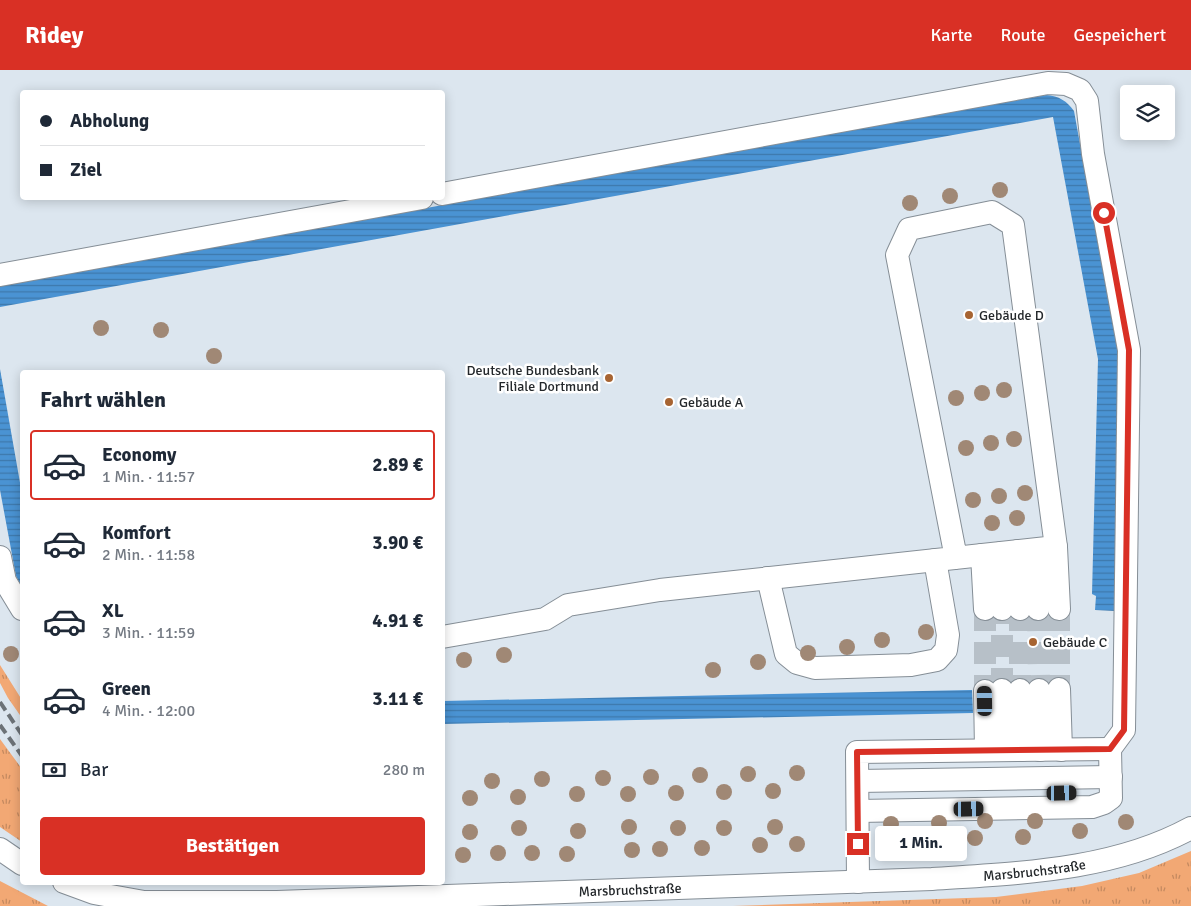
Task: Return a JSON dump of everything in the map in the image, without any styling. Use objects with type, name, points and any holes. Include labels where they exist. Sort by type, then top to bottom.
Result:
[{"type":"street","points":[[445,193],[1048,83],[1066,84],[1080,90],[1087,101],[1093,154],[1129,350],[1124,730],[1110,749],[1111,798],[1104,803],[1092,807],[858,796]]},
{"type":"street","points":[[0,275],[411,200]]},
{"type":"street","points":[[768,578],[786,654],[797,663],[815,668],[910,664],[937,660],[946,650],[948,635],[945,559],[897,255],[909,229],[992,212],[1013,226],[1021,609]]},
{"type":"street","points":[[445,636],[545,619],[568,605],[660,590],[1019,551]]},
{"type":"street","points":[[1019,551],[1021,609]]},
{"type":"street","points":[[1019,551],[1021,609]]},
{"type":"street","points":[[0,557],[5,581],[20,606]]},
{"type":"street","points":[[1021,690],[1022,750]]},
{"type":"street","points":[[1021,690],[1022,750]]},
{"type":"street","points":[[1021,690],[1022,750]]},
{"type":"street","points":[[858,882],[857,752],[1110,749]]},
{"type":"street","points":[[858,796],[1111,784]]},
{"type":"street","name":"Marsbruchstraße","points":[[72,885],[94,893],[144,902],[277,902],[346,891],[932,879],[1030,872],[1103,861],[1146,848],[1191,828]]},
{"type":"street","points":[[0,849],[20,863]]},
{"type":"green space","points":[[0,665],[20,697],[20,715],[8,698],[0,683]]},
{"type":"green space","points":[[0,739],[20,766],[20,841],[0,827]]},
{"type":"green space","points":[[1191,851],[1191,906],[733,906],[996,897],[1082,886],[1139,873]]},
{"type":"green space","points":[[0,881],[48,906],[0,906]]},
{"type":"water","points":[[1046,95],[1062,100],[1074,111],[1118,352],[1115,611],[1095,610],[1096,596],[1092,594],[1098,359],[1053,117],[0,307],[0,286]]},
{"type":"water","points":[[0,369],[20,483],[20,583],[16,576],[0,490]]},
{"type":"water","points":[[972,690],[973,713],[445,724],[445,701]]},
{"type":"tunnel","points":[[985,609],[985,691]]},
{"type":"tunnel","points":[[1002,609],[1002,690]]},
{"type":"tunnel","points":[[1020,609],[1020,690]]},
{"type":"tunnel","points":[[1038,609],[1039,690]]},
{"type":"tunnel","points":[[1059,609],[1059,689]]},
{"type":"railway","points":[[0,702],[20,732]]},
{"type":"railway","points":[[0,725],[20,753]]},
{"type":"place","name":"Gebäude D","points":[[969,315]]},
{"type":"place","name":"Deutsche Bundesbank Filiale Dortmund","points":[[609,378]]},
{"type":"place","name":"Gebäude A","points":[[669,402]]},
{"type":"place","name":"Gebäude C","points":[[1033,642]]},
{"type":"route","points":[[858,844],[857,752],[1110,749],[1124,730],[1129,350],[1104,213]]}]
